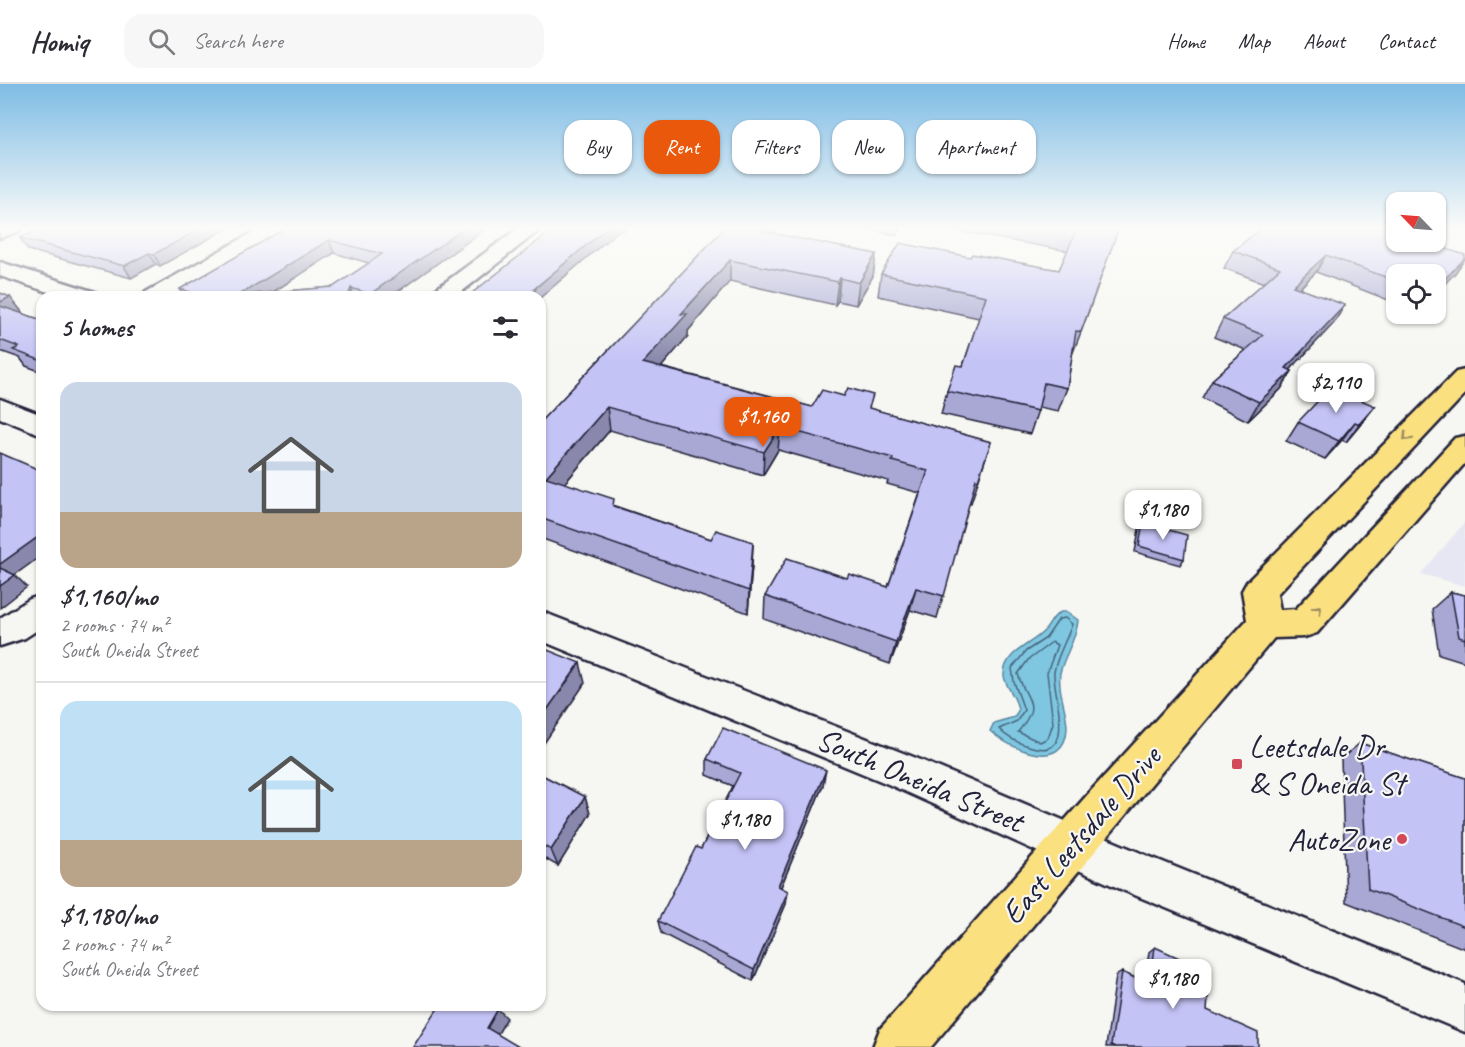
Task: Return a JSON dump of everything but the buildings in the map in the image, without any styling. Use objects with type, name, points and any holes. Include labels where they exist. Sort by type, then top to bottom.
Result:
[{"type":"main road","points":[[1465,378],[1259,591],[1265,624],[1305,623],[1465,445]]},
{"type":"main road","name":"East Leetsdale Drive","points":[[898,1047],[1265,624]]},
{"type":"street","points":[[9,272],[68,291]]},
{"type":"street","points":[[164,291],[198,272]]},
{"type":"street","points":[[448,291],[473,272]]},
{"type":"street","points":[[0,632],[13,628],[36,613]]},
{"type":"street","name":"South Oneida Street","points":[[546,627],[902,771],[1141,875],[1465,1008]]},
{"type":"shaded area","points":[[1465,522],[1465,586],[1421,574]]},
{"type":"water","points":[[1061,612],[1067,612],[1078,620],[1059,680],[1067,728],[1064,742],[1057,750],[1047,754],[1035,754],[1010,745],[990,731],[994,723],[1014,717],[1018,711],[1004,676],[1008,661],[1018,650],[1038,637]]},
{"type":"place","name":"Leetsdale Dr & S Oneida St","points":[[1237,764]]},
{"type":"place","name":"AutoZone","points":[[1402,839]]}]
